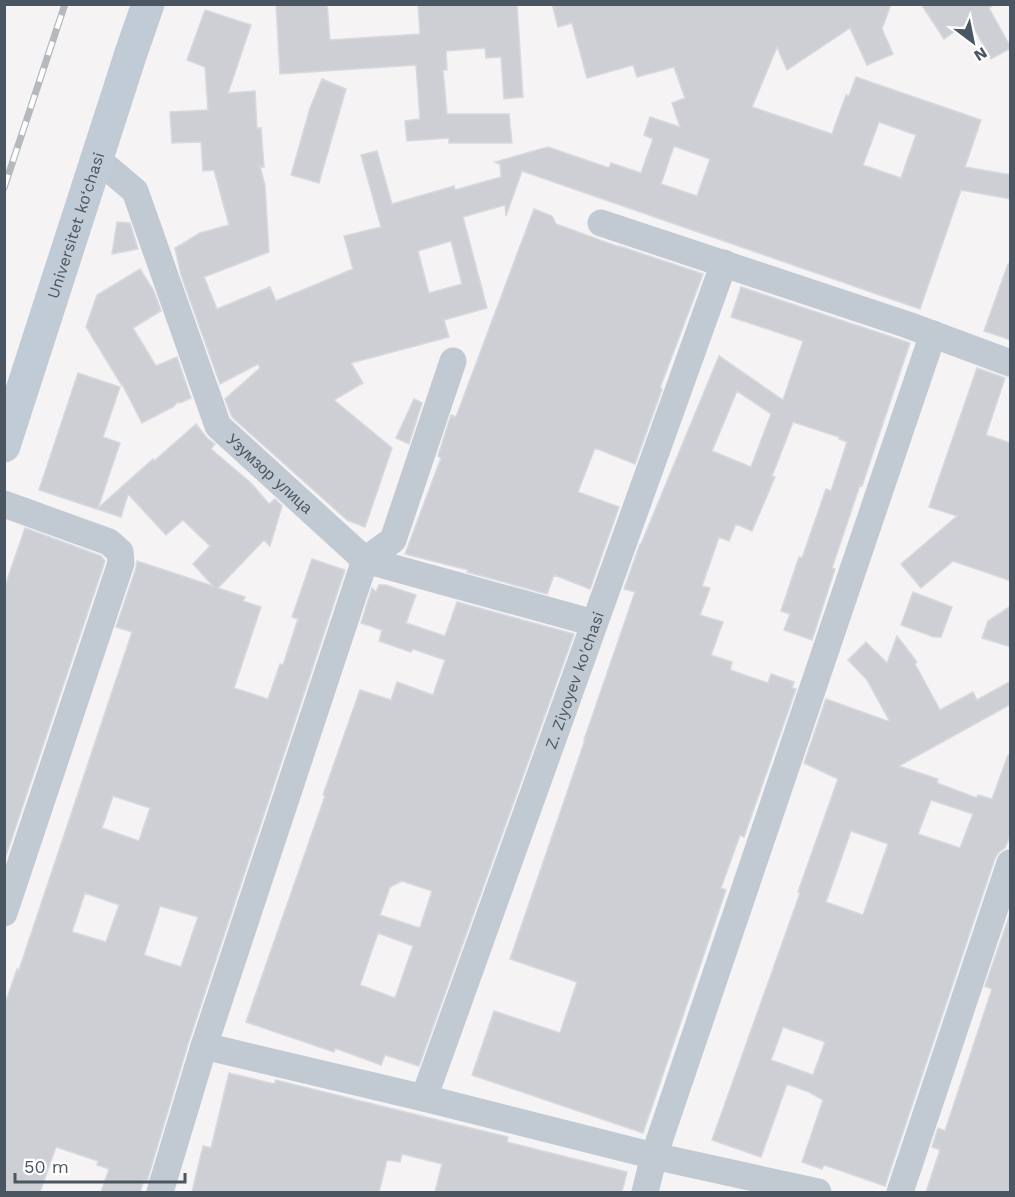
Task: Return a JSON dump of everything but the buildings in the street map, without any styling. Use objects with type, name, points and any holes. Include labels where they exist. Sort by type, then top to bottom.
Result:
[{"type":"main road","name":"Universitet kо‘chasi","points":[[4,446],[148,4]]},
{"type":"street","name":"Узумзор улица","points":[[97,159],[135,191],[218,426],[365,560],[594,623]]},
{"type":"street","points":[[601,223],[724,262],[1011,363]]},
{"type":"street","name":"Z. Ziyoyev ko'chasi","points":[[424,1098],[724,262]]},
{"type":"street","points":[[645,1192],[654,1156],[933,334]]},
{"type":"street","points":[[160,1192],[204,1046],[365,560],[393,540],[453,361]]},
{"type":"street","points":[[4,504],[109,542],[120,552],[121,563],[4,913]]},
{"type":"street","points":[[900,1192],[1011,863]]},
{"type":"street","points":[[204,1046],[654,1156],[819,1192]]},
{"type":"railway","points":[[4,188],[65,4]]}]
